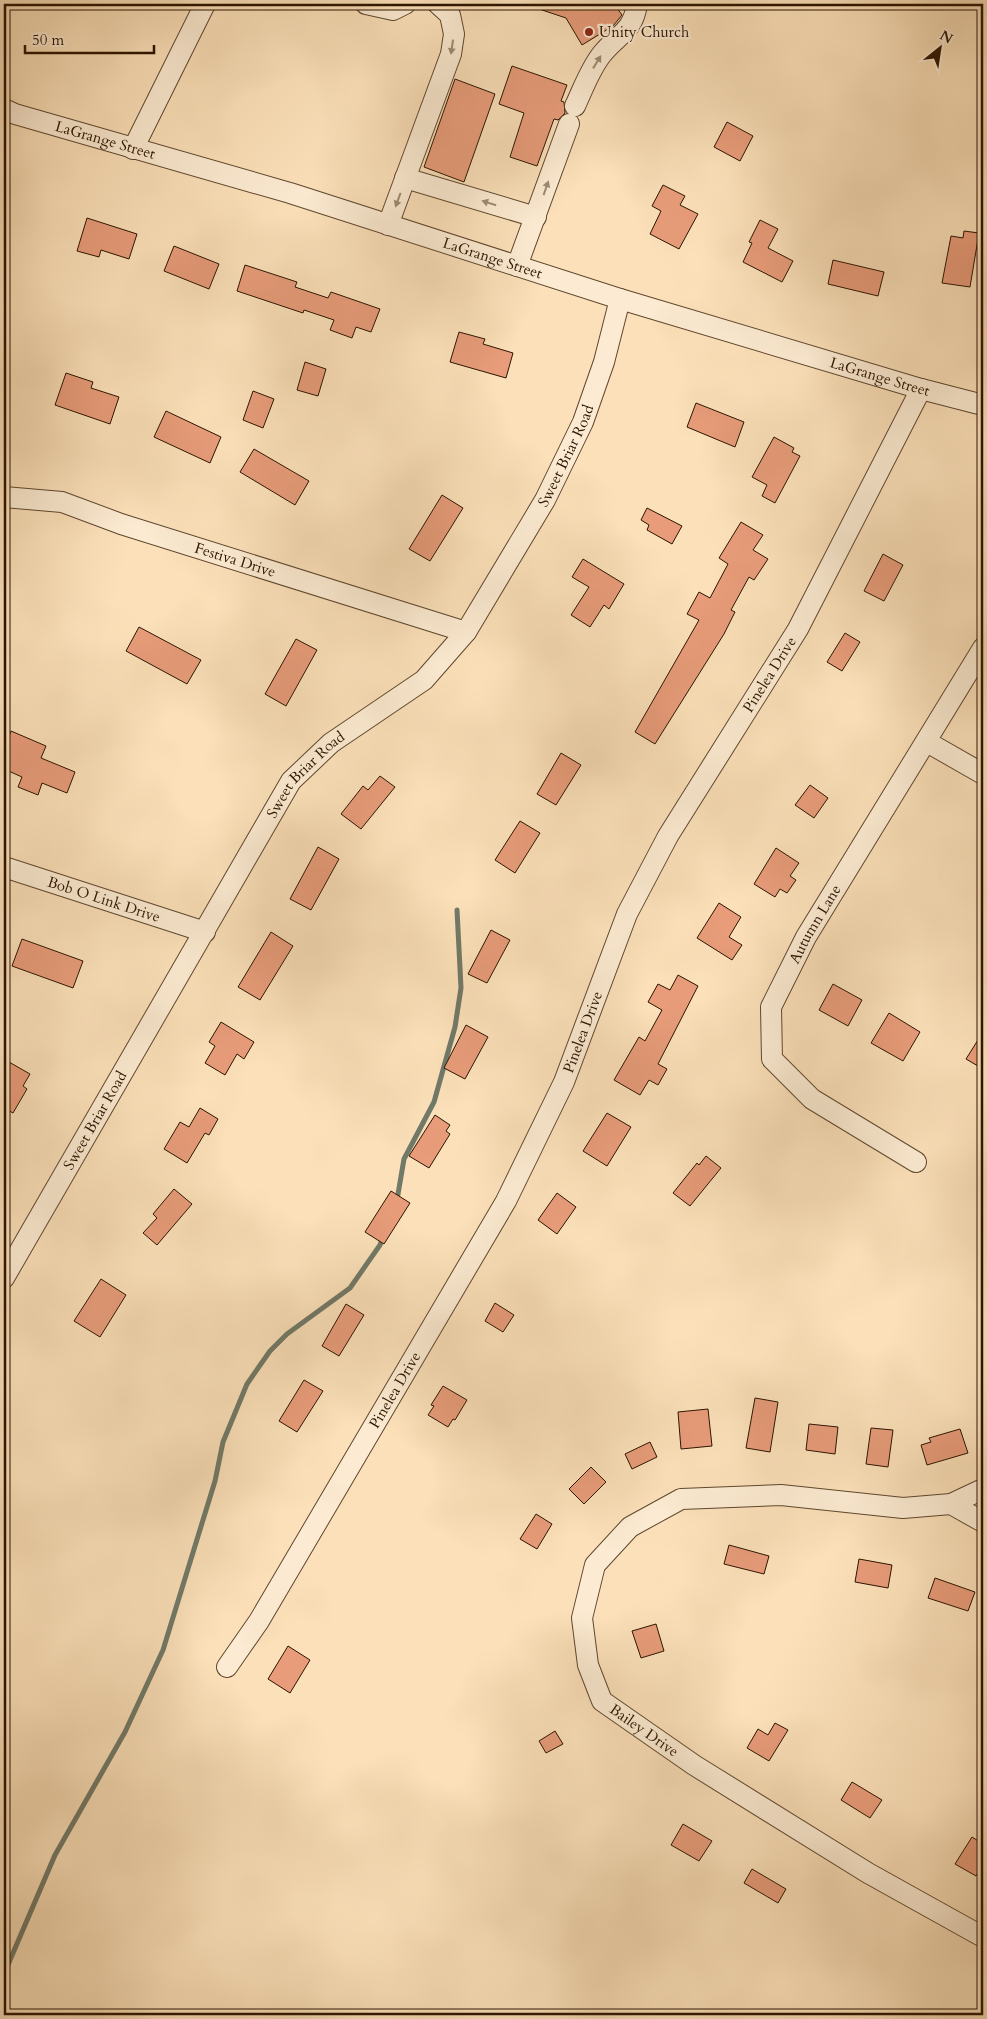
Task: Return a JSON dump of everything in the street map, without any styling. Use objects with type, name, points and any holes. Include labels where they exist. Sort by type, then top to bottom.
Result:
[{"type":"street","points":[[133,149],[205,4]]},
{"type":"street","points":[[366,4],[393,10],[405,4]]},
{"type":"street","points":[[388,225],[451,54],[454,34],[450,15],[438,4]]},
{"type":"street","points":[[517,266],[572,115],[593,67],[602,53],[630,27],[637,4]]},
{"type":"street","name":"LaGrange Street","points":[[4,109],[15,114],[290,194],[620,299],[921,389],[983,405]]},
{"type":"street","points":[[406,178],[536,217]]},
{"type":"street","name":"Sweet Briar Road","points":[[4,1278],[291,781],[331,743],[424,680],[466,632],[545,500],[583,422],[604,362],[620,299]]},
{"type":"street","name":"Pinelea Drive","points":[[226,1667],[264,1613],[506,1201],[564,1082],[627,914],[668,836],[798,629],[921,389]]},
{"type":"street","name":"Festiva Drive","points":[[4,497],[62,502],[130,527],[466,632]]},
{"type":"street","name":"Autumn Lane","points":[[916,1162],[812,1099],[772,1059],[771,1007],[806,937],[983,648]]},
{"type":"street","points":[[927,742],[983,774]]},
{"type":"street","name":"Bob O Link Drive","points":[[4,867],[205,932]]},
{"type":"street","name":"Bailey Drive","points":[[983,1489],[951,1504],[903,1508],[781,1495],[682,1499],[630,1527],[595,1565],[582,1618],[588,1665],[602,1701],[694,1765],[868,1873],[983,1937]]},
{"type":"street","points":[[951,1504],[983,1522]]},
{"type":"building","name":"Unity Church","points":[[531,4],[614,4],[622,15],[613,26],[582,45],[566,18],[530,6]]},
{"type":"building","points":[[512,66],[567,85],[561,101],[564,102],[565,113],[558,120],[554,119],[537,166],[510,157],[524,113],[499,104]]},
{"type":"building","points":[[455,79],[495,94],[464,182],[424,167]]},
{"type":"building","points":[[727,122],[753,136],[740,161],[714,147]]},
{"type":"building","points":[[663,185],[685,196],[680,205],[698,214],[679,249],[650,234],[661,211],[652,206]]},
{"type":"building","points":[[87,218],[137,234],[129,259],[101,250],[99,257],[77,251]]},
{"type":"building","points":[[760,220],[778,229],[768,248],[793,261],[782,282],[743,262],[752,243],[749,242]]},
{"type":"building","points":[[964,231],[979,233],[970,287],[942,283],[951,236],[963,238]]},
{"type":"building","points":[[174,246],[219,264],[209,289],[164,271]]},
{"type":"building","points":[[833,260],[884,272],[878,296],[828,284]]},
{"type":"building","points":[[245,265],[297,282],[295,287],[328,298],[331,292],[380,309],[371,332],[356,327],[352,338],[330,330],[334,320],[304,310],[303,313],[237,291]]},
{"type":"building","points":[[459,332],[485,339],[483,344],[513,353],[506,378],[450,362]]},
{"type":"building","points":[[305,362],[326,369],[318,396],[297,390]]},
{"type":"building","points":[[66,373],[93,382],[91,388],[119,397],[110,424],[55,405]]},
{"type":"building","points":[[253,391],[274,399],[263,428],[243,420]]},
{"type":"building","points":[[696,403],[744,422],[735,447],[687,427]]},
{"type":"building","points":[[166,411],[221,437],[210,463],[154,437]]},
{"type":"building","points":[[774,437],[794,448],[792,452],[800,456],[775,503],[762,496],[767,485],[752,477]]},
{"type":"building","points":[[254,449],[309,481],[295,505],[240,472]]},
{"type":"building","points":[[442,495],[463,508],[430,561],[409,549]]},
{"type":"building","points":[[647,508],[682,526],[672,544],[647,530],[649,525],[641,520]]},
{"type":"building","points":[[741,522],[763,535],[753,550],[768,559],[754,580],[749,577],[731,610],[735,612],[724,634],[655,744],[635,732],[699,620],[687,614],[699,592],[710,598],[728,564],[719,558]]},
{"type":"building","points":[[883,554],[903,565],[884,601],[864,591]]},
{"type":"building","points":[[583,559],[624,584],[609,609],[604,605],[590,627],[571,615],[589,587],[572,577]]},
{"type":"building","points":[[139,627],[201,660],[187,684],[126,651]]},
{"type":"building","points":[[845,633],[860,642],[842,671],[827,662]]},
{"type":"building","points":[[296,639],[317,650],[286,706],[265,694]]},
{"type":"building","points":[[11,731],[46,746],[41,758],[75,772],[67,793],[42,783],[38,795],[18,787],[22,777],[4,769],[4,749]]},
{"type":"building","points":[[561,753],[581,765],[556,805],[537,794]]},
{"type":"building","points":[[380,776],[395,787],[361,829],[341,814],[363,786],[368,790]]},
{"type":"building","points":[[810,785],[828,798],[814,818],[795,805]]},
{"type":"building","points":[[520,821],[540,833],[515,873],[495,860]]},
{"type":"building","points":[[318,847],[339,859],[311,910],[290,899]]},
{"type":"building","points":[[776,848],[799,863],[790,876],[796,880],[787,893],[780,889],[775,897],[754,884]]},
{"type":"building","points":[[719,903],[741,917],[729,937],[742,945],[732,960],[697,938]]},
{"type":"building","points":[[491,930],[510,940],[487,983],[468,974]]},
{"type":"building","points":[[271,932],[293,946],[260,1000],[238,987]]},
{"type":"building","points":[[22,939],[83,961],[73,988],[12,966]]},
{"type":"building","points":[[678,975],[698,986],[658,1064],[667,1069],[658,1085],[649,1080],[640,1095],[614,1080],[639,1037],[645,1041],[662,1010],[648,1002],[658,984],[670,990]]},
{"type":"building","points":[[833,984],[862,1000],[848,1026],[819,1010]]},
{"type":"building","points":[[889,1013],[920,1032],[903,1061],[871,1043]]},
{"type":"building","points":[[221,1022],[254,1042],[244,1059],[237,1054],[225,1075],[205,1063],[215,1046],[209,1042]]},
{"type":"building","points":[[466,1025],[488,1037],[465,1079],[444,1068]]},
{"type":"building","points":[[983,1032],[983,1069],[966,1059]]},
{"type":"building","points":[[9,1062],[30,1074],[23,1086],[27,1089],[13,1113],[4,1108],[4,1072]]},
{"type":"building","points":[[200,1108],[218,1119],[209,1135],[205,1133],[187,1163],[164,1149],[180,1122],[189,1127]]},
{"type":"building","points":[[607,1113],[631,1127],[607,1166],[583,1151]]},
{"type":"building","points":[[435,1115],[450,1125],[446,1131],[450,1134],[429,1168],[409,1156]]},
{"type":"building","points":[[706,1156],[721,1168],[690,1206],[673,1193],[697,1163],[699,1165]]},
{"type":"building","points":[[174,1189],[192,1204],[157,1245],[143,1233],[157,1218],[153,1214]]},
{"type":"building","points":[[391,1191],[410,1203],[384,1244],[365,1232]]},
{"type":"building","points":[[557,1193],[576,1207],[557,1234],[538,1220]]},
{"type":"building","points":[[101,1279],[126,1295],[100,1337],[74,1321]]},
{"type":"building","points":[[495,1303],[514,1315],[503,1332],[485,1321]]},
{"type":"building","points":[[346,1304],[364,1315],[339,1356],[322,1346]]},
{"type":"building","points":[[304,1380],[323,1391],[297,1432],[279,1421]]},
{"type":"building","points":[[443,1386],[467,1400],[455,1420],[453,1419],[448,1427],[428,1415],[434,1406],[431,1405]]},
{"type":"building","points":[[755,1398],[778,1402],[770,1452],[746,1448]]},
{"type":"building","points":[[708,1409],[712,1446],[681,1449],[678,1412]]},
{"type":"building","points":[[809,1424],[838,1427],[835,1454],[806,1450]]},
{"type":"building","points":[[871,1428],[893,1430],[888,1467],[866,1464]]},
{"type":"building","points":[[960,1429],[968,1453],[927,1465],[921,1445],[931,1442],[929,1438]]},
{"type":"building","points":[[650,1442],[657,1457],[632,1469],[625,1454]]},
{"type":"building","points":[[591,1467],[606,1482],[584,1504],[569,1489]]},
{"type":"building","points":[[536,1514],[552,1524],[537,1549],[520,1539]]},
{"type":"building","points":[[729,1545],[769,1556],[764,1574],[724,1564]]},
{"type":"building","points":[[859,1559],[892,1565],[888,1588],[855,1582]]},
{"type":"building","points":[[935,1578],[975,1592],[968,1611],[928,1598]]},
{"type":"building","points":[[656,1624],[664,1651],[641,1658],[632,1631]]},
{"type":"building","points":[[288,1646],[310,1660],[290,1693],[268,1679]]},
{"type":"building","points":[[775,1723],[788,1730],[769,1761],[747,1748],[758,1729],[768,1735]]},
{"type":"building","points":[[555,1731],[563,1744],[546,1753],[539,1741]]},
{"type":"building","points":[[852,1782],[882,1800],[870,1818],[841,1800]]},
{"type":"building","points":[[683,1824],[712,1841],[699,1861],[671,1845]]},
{"type":"building","points":[[972,1837],[983,1844],[983,1864],[976,1876],[955,1864]]},
{"type":"building","points":[[752,1869],[786,1889],[778,1903],[744,1883]]},
{"type":"waterway","points":[[397,1200],[404,1159],[434,1102],[455,1027],[461,988],[457,910]]},
{"type":"waterway","points":[[4,1974],[55,1855],[125,1732],[163,1650],[215,1481],[223,1442],[247,1384],[270,1351],[287,1334],[350,1288],[380,1245],[383,1236]]},
{"type":"place","name":"Unity Church","points":[[589,32]]}]
